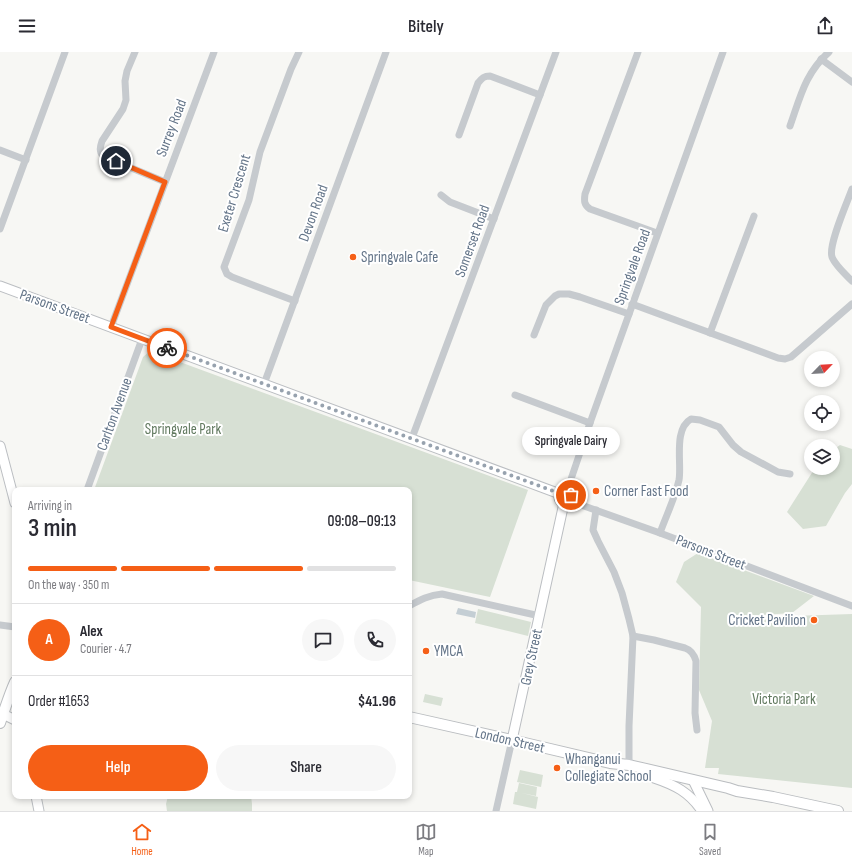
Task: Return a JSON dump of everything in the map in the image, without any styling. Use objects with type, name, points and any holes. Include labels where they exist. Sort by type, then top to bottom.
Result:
[{"type":"highway","points":[[2,719],[12,688]]},
{"type":"highway","points":[[7,703],[12,696]]},
{"type":"highway","name":"London Street","points":[[412,718],[610,763],[629,765],[709,788],[728,792],[737,791]]},
{"type":"highway","name":"London Street","points":[[610,763],[628,771],[654,778],[728,788],[838,811]]},
{"type":"main road","name":"Parsons Street","points":[[0,286],[264,384],[563,492]]},
{"type":"main road","points":[[0,446],[12,492]]},
{"type":"main road","points":[[563,492],[559,496],[559,500],[562,503],[567,502]]},
{"type":"main road","name":"Grey Street","points":[[512,740],[567,502]]},
{"type":"main road","points":[[2,719],[12,718]]},
{"type":"main road","points":[[654,778],[669,783],[686,792],[702,811]]},
{"type":"main road","points":[[694,783],[708,811]]},
{"type":"main road","points":[[702,800],[704,794],[709,788]]},
{"type":"main road","points":[[37,799],[39,811]]},
{"type":"street","points":[[0,229],[65,52]]},
{"type":"street","points":[[135,52],[127,70],[125,81],[126,100],[124,109],[102,141],[100,147],[101,153],[104,156],[165,182]]},
{"type":"street","name":"Surrey Road","points":[[111,327],[214,52]]},
{"type":"street","name":"Exeter Crescent","points":[[295,301],[232,278],[227,274],[224,268],[249,200],[260,152],[298,52]]},
{"type":"street","name":"Devon Road","points":[[264,384],[386,52]]},
{"type":"street","name":"Somerset Road","points":[[412,438],[556,52]]},
{"type":"street","points":[[638,52],[584,200],[585,205],[594,211],[657,233]]},
{"type":"street","name":"Springvale Road","points":[[563,492],[590,423],[723,52]]},
{"type":"street","points":[[790,126],[810,74],[821,59],[829,52]]},
{"type":"street","points":[[821,59],[852,82]]},
{"type":"street","points":[[459,135],[478,83],[485,76],[490,76],[540,95]]},
{"type":"street","points":[[0,150],[26,160]]},
{"type":"street","points":[[852,189],[833,241],[831,251],[835,262],[852,281]]},
{"type":"street","points":[[441,195],[450,202],[494,219]]},
{"type":"street","points":[[710,332],[754,216]]},
{"type":"street","points":[[534,335],[546,304],[559,294],[569,294],[580,297],[629,314]]},
{"type":"street","points":[[632,304],[778,358],[788,359],[798,352],[852,304]]},
{"type":"street","name":"Carlton Avenue","points":[[88,487],[142,339]]},
{"type":"street","points":[[515,395],[590,423]]},
{"type":"street","points":[[660,533],[679,481],[680,437],[685,423],[691,419],[700,420],[719,427],[733,445],[741,452],[778,472],[790,474]]},
{"type":"street","name":"Parsons Street","points":[[567,502],[596,510],[660,533],[852,606]]},
{"type":"street","points":[[596,510],[593,530],[614,572],[622,593],[633,636],[629,726],[629,765]]},
{"type":"street","points":[[412,604],[433,595],[442,594],[540,616]]},
{"type":"street","points":[[0,625],[12,628]]},
{"type":"street","points":[[633,636],[685,648],[693,653],[696,661],[695,713],[697,730]]},
{"type":"street","name":"Grey Street","points":[[496,811],[512,740]]},
{"type":"green space","name":"Springvale Park","points":[[150,351],[528,490],[490,597],[412,581],[412,487],[95,487],[143,357]]},
{"type":"green space","points":[[840,445],[852,449],[852,484],[845,493],[826,526],[803,529],[787,512],[811,475],[840,475]]},
{"type":"green space","name":"Victoria Park","points":[[698,553],[814,596],[792,613],[762,615],[761,617],[852,614],[852,788],[718,774],[719,768],[705,768],[712,721],[699,690],[701,607],[676,582],[684,562]]},
{"type":"green space","points":[[478,609],[531,622],[528,636],[475,623]]},
{"type":"green space","points":[[425,694],[443,698],[441,706],[423,702]]},
{"type":"green space","points":[[520,770],[543,775],[541,787],[517,782]]},
{"type":"green space","points":[[519,783],[537,787],[536,796],[522,793],[538,797],[536,809],[513,804],[515,792],[517,792]]},
{"type":"green space","points":[[167,799],[251,799],[252,811],[167,811]]},
{"type":"shaded area","points":[[458,608],[476,612],[475,618],[456,614]]},
{"type":"way so far","points":[[167,348],[560,494],[563,491],[566,491],[571,495]]},
{"type":"place","name":"Springvale Cafe","points":[[353,257]]},
{"type":"place","name":"Corner Fast Food","points":[[596,491]]},
{"type":"place","name":"Springvale Dairy","points":[[571,495]]},
{"type":"place","name":"Cricket Pavilion","points":[[814,620]]},
{"type":"place","name":"YMCA","points":[[426,651]]},
{"type":"place","name":"Whanganui Collegiate School","points":[[557,768]]},
{"type":"route","points":[[116,161],[165,182],[111,327],[167,348]]}]
